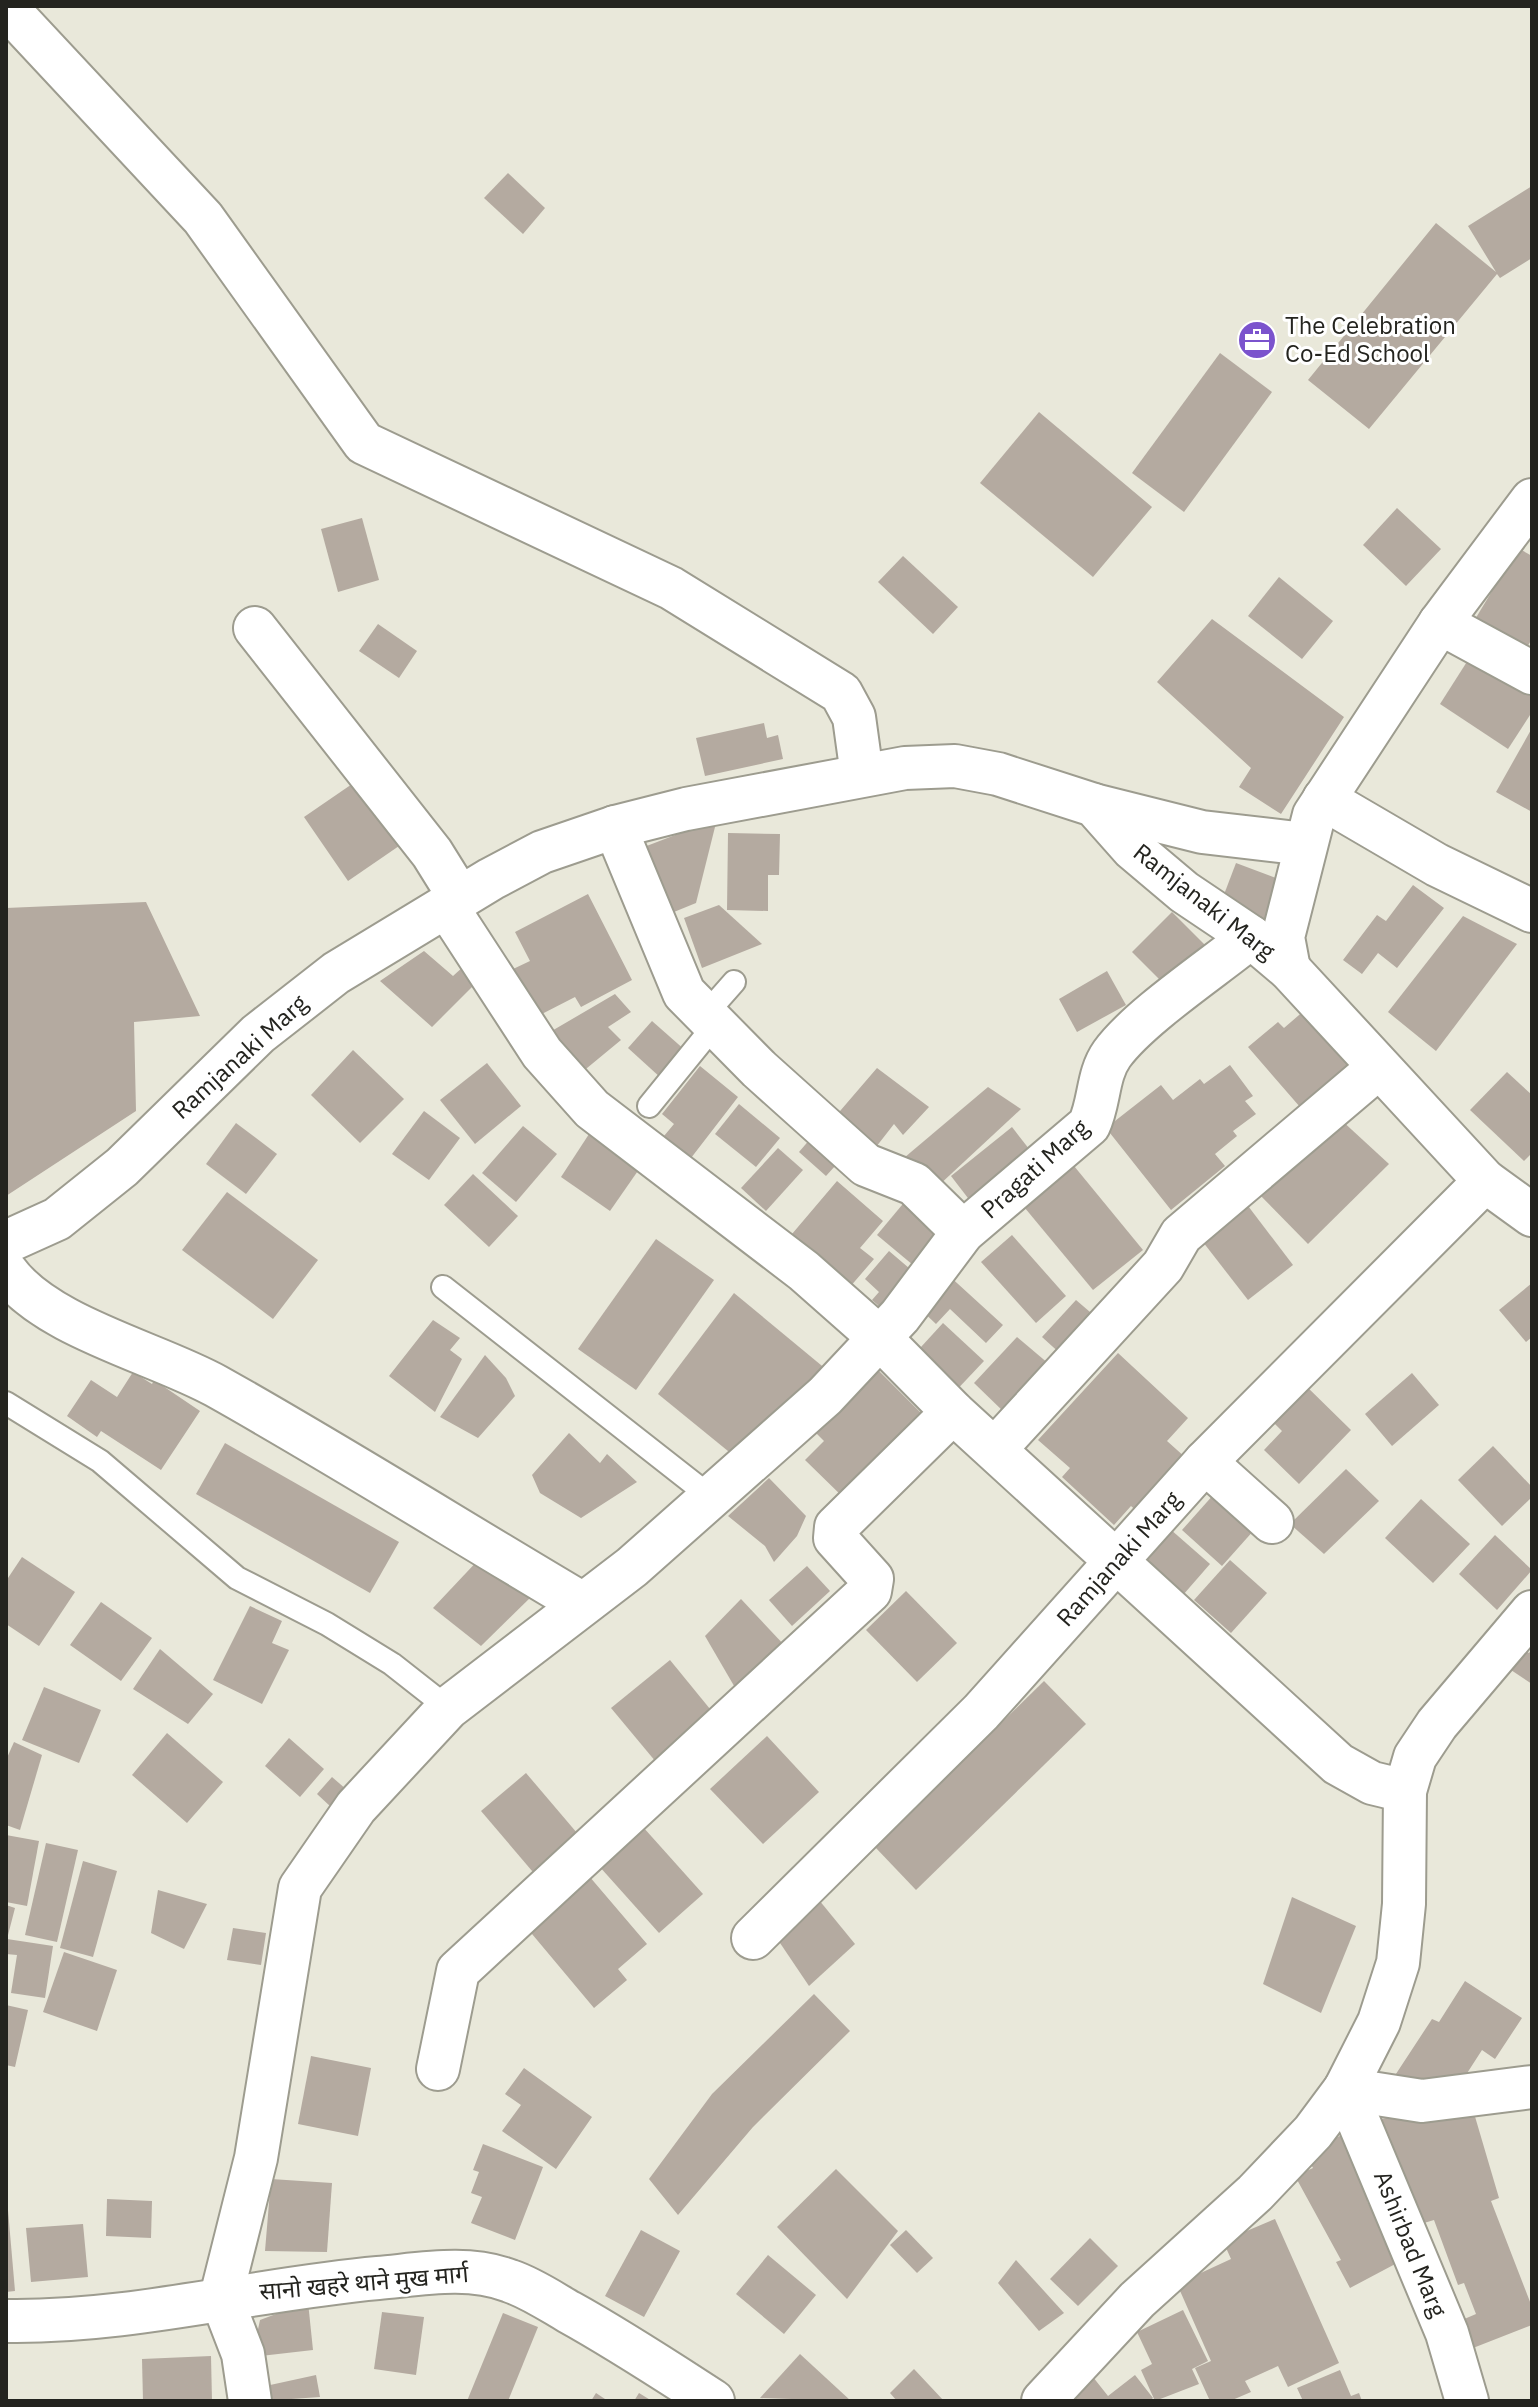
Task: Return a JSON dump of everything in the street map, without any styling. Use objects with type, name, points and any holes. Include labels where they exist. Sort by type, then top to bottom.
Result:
[{"type":"street","points":[[6,7],[203,218],[364,443],[671,588],[841,693],[854,717],[862,775]]},
{"type":"street","points":[[1289,969],[1283,937],[1314,815],[1440,623],[1532,500]]},
{"type":"street","points":[[1440,623],[1532,673]]},
{"type":"street","points":[[255,628],[432,853],[454,903],[542,1053],[592,1109],[804,1271],[881,1339],[953,1412],[1338,1764],[1372,1783],[1405,1791]]},
{"type":"street","name":"Ramjanaki Marg","points":[[6,1242],[57,1219],[122,1167],[258,1034],[336,973],[542,852],[615,827],[686,809],[905,768],[955,766],[998,774],[1094,805],[1133,849],[1184,892],[1251,937],[1289,969],[1485,1181],[1532,1215]]},
{"type":"street","points":[[1324,799],[1437,865],[1532,911]]},
{"type":"street","points":[[1094,805],[1202,832],[1305,844]]},
{"type":"street","points":[[615,827],[684,993],[709,1021],[866,1165],[914,1184],[963,1232]]},
{"type":"street","name":"Pragati Marg","points":[[221,2297],[256,2158],[300,1888],[356,1807],[448,1708],[581,1603],[632,1567],[712,1498],[881,1339],[963,1232],[1089,1125],[1098,1107],[1100,1079],[1111,1055],[1151,1018],[1251,937]]},
{"type":"street","points":[[995,1449],[1163,1266],[1181,1235],[1378,1068]]},
{"type":"street","name":"Ramjanaki Marg","points":[[753,1938],[981,1712],[1205,1462],[1485,1181]]},
{"type":"street","points":[[6,1271],[18,1287],[98,1335],[213,1385],[581,1603]]},
{"type":"street","points":[[438,2069],[458,1971],[870,1591],[872,1579],[835,1538],[836,1527],[953,1412]]},
{"type":"street","points":[[1205,1462],[1272,1522]]},
{"type":"street","points":[[1043,2401],[1137,2300],[1255,2193],[1313,2132],[1345,2089],[1379,2022],[1398,1963],[1404,1904],[1405,1791],[1415,1757],[1437,1724],[1532,1612]]},
{"type":"street","points":[[1345,2089],[1422,2101],[1532,2087]]},
{"type":"street","name":"Ashirbad Marg","points":[[1345,2089],[1447,2333],[1467,2401]]},
{"type":"street","name":"सानो खहरे थाने मुख मार्ग","points":[[6,2321],[110,2316],[221,2297],[348,2281],[448,2272],[481,2273],[511,2281],[543,2297],[617,2339],[713,2401]]},
{"type":"street","points":[[221,2297],[243,2354],[250,2401]]},
{"type":"lane","points":[[649,1106],[734,982]]},
{"type":"lane","points":[[443,1287],[712,1498]]},
{"type":"lane","points":[[6,1403],[100,1461],[237,1578],[327,1624],[392,1664],[448,1708]]},
{"type":"building","points":[[508,173],[545,208],[523,234],[484,198]]},
{"type":"building","points":[[1532,186],[1532,258],[1500,278],[1497,274],[1369,429],[1308,380],[1436,223],[1496,272],[1468,226]]},
{"type":"building","points":[[1220,353],[1272,392],[1184,512],[1132,473]]},
{"type":"building","points":[[1039,412],[1152,507],[1093,577],[980,483]]},
{"type":"building","points":[[1397,508],[1441,549],[1406,586],[1363,545]]},
{"type":"building","points":[[362,518],[379,580],[338,592],[321,529]]},
{"type":"building","points":[[1518,548],[1532,556],[1532,639],[1524,652],[1474,621]]},
{"type":"building","points":[[903,556],[958,607],[933,634],[878,582]]},
{"type":"building","points":[[1279,577],[1333,621],[1302,659],[1248,616]]},
{"type":"building","points":[[1212,619],[1344,717],[1281,814],[1239,787],[1251,768],[1157,682]]},
{"type":"building","points":[[378,624],[417,651],[399,678],[359,651]]},
{"type":"building","points":[[1477,646],[1532,681],[1532,712],[1508,749],[1440,704]]},
{"type":"building","points":[[764,723],[767,738],[778,735],[783,759],[705,776],[696,738]]},
{"type":"building","points":[[1532,728],[1532,812],[1496,792]]},
{"type":"building","points":[[355,782],[399,846],[348,881],[304,817]]},
{"type":"building","points":[[717,819],[696,903],[669,914],[644,847]]},
{"type":"building","points":[[728,833],[780,834],[779,875],[768,875],[768,911],[727,910]]},
{"type":"building","points":[[1236,863],[1281,880],[1264,922],[1220,905]]},
{"type":"building","points":[[1413,885],[1444,908],[1397,968],[1378,953],[1362,974],[1343,960],[1377,915],[1386,921]]},
{"type":"building","points":[[588,894],[632,980],[581,1007],[575,997],[536,1017],[511,970],[530,961],[515,932]]},
{"type":"building","points":[[146,902],[200,1016],[134,1022],[136,1111],[6,1196],[6,908]]},
{"type":"building","points":[[719,905],[762,944],[702,968],[684,918]]},
{"type":"building","points":[[1172,912],[1205,945],[1165,985],[1132,952]]},
{"type":"building","points":[[1463,916],[1517,944],[1436,1051],[1388,1012]]},
{"type":"building","points":[[424,951],[453,976],[464,966],[479,980],[432,1027],[380,981]]},
{"type":"building","points":[[1107,971],[1126,1005],[1077,1032],[1059,999]]},
{"type":"building","points":[[615,994],[631,1012],[608,1027],[621,1040],[581,1073],[550,1032]]},
{"type":"building","points":[[1306,1009],[1351,1063],[1300,1107],[1248,1047],[1278,1022],[1284,1028]]},
{"type":"building","points":[[652,1021],[686,1051],[661,1078],[628,1048]]},
{"type":"building","points":[[353,1050],[404,1099],[360,1143],[311,1095]]},
{"type":"building","points":[[487,1063],[521,1106],[475,1144],[440,1100]]},
{"type":"building","points":[[1230,1065],[1253,1096],[1245,1101],[1256,1114],[1233,1131],[1237,1136],[1215,1154],[1225,1166],[1171,1210],[1106,1128],[1161,1085],[1173,1100],[1200,1079],[1204,1084]]},
{"type":"building","points":[[700,1066],[738,1097],[691,1158],[664,1136],[674,1124],[662,1114]]},
{"type":"building","points":[[877,1068],[929,1107],[903,1135],[894,1124],[869,1156],[828,1125]]},
{"type":"building","points":[[1507,1072],[1532,1095],[1532,1153],[1524,1161],[1470,1110]]},
{"type":"building","points":[[988,1087],[1021,1109],[937,1187],[898,1163]]},
{"type":"building","points":[[739,1104],[780,1138],[756,1167],[715,1134]]},
{"type":"building","points":[[424,1111],[460,1138],[429,1180],[392,1154]]},
{"type":"building","points":[[1339,1118],[1389,1164],[1308,1244],[1255,1190]]},
{"type":"building","points":[[236,1123],[277,1154],[246,1194],[206,1164]]},
{"type":"building","points":[[523,1126],[557,1154],[516,1202],[482,1173]]},
{"type":"building","points":[[1012,1127],[1033,1154],[971,1202],[951,1176]]},
{"type":"building","points":[[591,1131],[642,1165],[610,1211],[561,1177]]},
{"type":"building","points":[[817,1131],[845,1155],[826,1176],[799,1152]]},
{"type":"building","points":[[778,1148],[803,1170],[766,1211],[741,1188]]},
{"type":"building","points":[[1065,1155],[1143,1250],[1093,1290],[1015,1196]]},
{"type":"building","points":[[473,1174],[518,1216],[489,1247],[444,1205]]},
{"type":"building","points":[[837,1181],[883,1221],[860,1248],[874,1259],[843,1295],[818,1257],[792,1234]]},
{"type":"building","points":[[227,1192],[318,1260],[273,1319],[182,1250]]},
{"type":"building","points":[[912,1193],[953,1229],[919,1270],[877,1235]]},
{"type":"building","points":[[1242,1198],[1293,1265],[1248,1300],[1196,1233]]},
{"type":"building","points":[[1012,1235],[1066,1296],[1036,1323],[981,1262]]},
{"type":"building","points":[[656,1239],[714,1280],[636,1390],[578,1349]]},
{"type":"building","points":[[889,1251],[916,1274],[893,1318],[872,1300],[879,1292],[865,1279]]},
{"type":"building","points":[[946,1273],[1003,1325],[986,1343],[950,1309],[936,1324],[916,1305]]},
{"type":"building","points":[[1532,1283],[1532,1337],[1526,1342],[1499,1310]]},
{"type":"building","points":[[734,1293],[833,1375],[739,1460],[658,1394]]},
{"type":"building","points":[[1076,1300],[1097,1318],[1063,1356],[1042,1337]]},
{"type":"building","points":[[433,1320],[460,1338],[450,1350],[462,1359],[435,1412],[389,1376]]},
{"type":"building","points":[[943,1323],[984,1361],[950,1397],[910,1359]]},
{"type":"building","points":[[1017,1337],[1049,1364],[1007,1415],[974,1383]]},
{"type":"building","points":[[1118,1353],[1188,1418],[1167,1441],[1186,1458],[1140,1514],[1131,1506],[1114,1525],[1062,1477],[1070,1468],[1038,1440]]},
{"type":"building","points":[[485,1355],[506,1378],[515,1396],[478,1438],[440,1417]]},
{"type":"building","points":[[875,1367],[926,1418],[846,1500],[805,1460],[824,1441],[816,1433],[863,1385]]},
{"type":"building","points":[[133,1372],[152,1384],[154,1380],[200,1411],[161,1470],[101,1431],[97,1437],[67,1416],[91,1380],[117,1397]]},
{"type":"building","points":[[1412,1373],[1439,1405],[1392,1446],[1365,1414]]},
{"type":"building","points":[[1301,1381],[1351,1430],[1299,1484],[1264,1450],[1282,1431],[1267,1416]]},
{"type":"building","points":[[569,1433],[600,1463],[607,1454],[637,1482],[581,1518],[540,1493],[532,1475]]},
{"type":"building","points":[[225,1443],[399,1542],[370,1593],[196,1494]]},
{"type":"building","points":[[1493,1446],[1532,1487],[1532,1497],[1502,1526],[1458,1480]]},
{"type":"building","points":[[1346,1469],[1379,1501],[1324,1554],[1290,1524]]},
{"type":"building","points":[[769,1478],[806,1516],[797,1536],[774,1562],[765,1546],[728,1516]]},
{"type":"building","points":[[1223,1484],[1263,1520],[1222,1566],[1182,1530]]},
{"type":"building","points":[[1421,1499],[1470,1544],[1433,1583],[1385,1538]]},
{"type":"building","points":[[1170,1529],[1210,1564],[1183,1595],[1144,1558]]},
{"type":"building","points":[[1495,1535],[1532,1570],[1497,1610],[1459,1574]]},
{"type":"building","points":[[482,1556],[533,1595],[481,1646],[433,1608]]},
{"type":"building","points":[[22,1557],[75,1592],[39,1646],[6,1624],[6,1581]]},
{"type":"building","points":[[1230,1560],[1267,1593],[1231,1633],[1194,1600]]},
{"type":"building","points":[[807,1566],[830,1591],[792,1626],[769,1600]]},
{"type":"building","points":[[906,1591],[957,1643],[917,1682],[866,1630]]},
{"type":"building","points":[[741,1599],[786,1647],[737,1691],[705,1636]]},
{"type":"building","points":[[101,1602],[152,1638],[121,1681],[70,1645]]},
{"type":"building","points":[[250,1606],[282,1621],[272,1643],[289,1650],[262,1704],[213,1680]]},
{"type":"building","points":[[1521,1648],[1529,1653],[1532,1649],[1532,1684],[1508,1668]]},
{"type":"building","points":[[160,1649],[213,1694],[188,1724],[133,1689]]},
{"type":"building","points":[[670,1660],[719,1720],[661,1768],[611,1708]]},
{"type":"building","points":[[1044,1681],[1086,1724],[916,1890],[875,1847]]},
{"type":"building","points":[[44,1687],[101,1710],[79,1763],[22,1740]]},
{"type":"building","points":[[167,1733],[223,1782],[187,1823],[132,1775]]},
{"type":"building","points":[[767,1736],[819,1792],[763,1844],[710,1789]]},
{"type":"building","points":[[289,1738],[324,1769],[300,1797],[265,1766]]},
{"type":"building","points":[[14,1742],[42,1755],[20,1830],[6,1825],[6,1760]]},
{"type":"building","points":[[526,1773],[583,1840],[538,1878],[481,1811]]},
{"type":"building","points":[[332,1777],[347,1790],[331,1807],[317,1794]]},
{"type":"building","points":[[643,1827],[703,1894],[659,1933],[599,1866]]},
{"type":"building","points":[[6,1835],[39,1841],[27,1906],[6,1902]]},
{"type":"building","points":[[46,1843],[78,1850],[57,1942],[25,1935]]},
{"type":"building","points":[[83,1861],[117,1871],[93,1957],[60,1948]]},
{"type":"building","points":[[589,1876],[647,1944],[618,1969],[627,1980],[594,2008],[527,1928]]},
{"type":"building","points":[[158,1890],[207,1904],[184,1949],[151,1933]]},
{"type":"building","points":[[1292,1897],[1356,1926],[1321,2013],[1263,1984]]},
{"type":"building","points":[[819,1900],[855,1944],[809,1986],[776,1937]]},
{"type":"building","points":[[6,1905],[15,1908],[7,1939],[53,1946],[45,1998],[11,1993],[17,1955],[6,1954]]},
{"type":"building","points":[[233,1928],[266,1933],[261,1965],[227,1960]]},
{"type":"building","points":[[64,1952],[117,1970],[97,2031],[43,2012]]},
{"type":"building","points":[[1465,1981],[1522,2018],[1495,2059],[1482,2050],[1462,2081],[1392,2080],[1432,2019],[1439,2022]]},
{"type":"building","points":[[814,1994],[850,2031],[753,2127],[678,2215],[649,2179],[712,2094]]},
{"type":"building","points":[[6,2005],[28,2010],[15,2067],[6,2065]]},
{"type":"building","points":[[311,2056],[371,2068],[358,2136],[298,2124]]},
{"type":"building","points":[[524,2068],[592,2117],[556,2169],[502,2131],[521,2105],[505,2094]]},
{"type":"building","points":[[1471,2103],[1499,2198],[1491,2201],[1532,2307],[1532,2325],[1473,2348],[1462,2320],[1476,2314],[1464,2283],[1458,2285],[1434,2220],[1414,2226],[1375,2120]]},
{"type":"building","points":[[1346,2133],[1374,2199],[1367,2201],[1399,2262],[1350,2288],[1336,2262],[1341,2260],[1295,2176],[1313,2168],[1305,2153]]},
{"type":"building","points":[[483,2144],[543,2167],[515,2240],[471,2223],[482,2197],[471,2193],[479,2172],[473,2170]]},
{"type":"building","points":[[836,2169],[898,2231],[847,2299],[777,2227]]},
{"type":"building","points":[[271,2179],[332,2183],[327,2252],[265,2251]]},
{"type":"building","points":[[6,2187],[15,2291],[6,2292]]},
{"type":"building","points":[[107,2199],[152,2201],[151,2238],[106,2236]]},
{"type":"building","points":[[1275,2219],[1339,2363],[1288,2387],[1278,2366],[1245,2381],[1251,2392],[1230,2401],[1210,2401],[1195,2368],[1211,2361],[1177,2284],[1231,2259],[1223,2241]]},
{"type":"building","points":[[83,2224],[88,2277],[31,2282],[26,2228]]},
{"type":"building","points":[[641,2230],[680,2251],[644,2317],[605,2296]]},
{"type":"building","points":[[906,2230],[933,2258],[917,2273],[890,2245]]},
{"type":"building","points":[[1090,2238],[1118,2266],[1078,2306],[1050,2279]]},
{"type":"building","points":[[768,2255],[816,2295],[784,2334],[736,2294]]},
{"type":"building","points":[[1016,2260],[1064,2313],[1039,2331],[998,2283]]},
{"type":"building","points":[[308,2302],[313,2350],[252,2357],[260,2320]]},
{"type":"building","points":[[1183,2310],[1208,2361],[1192,2369],[1199,2384],[1155,2401],[1141,2370],[1152,2364],[1137,2332]]},
{"type":"building","points":[[382,2312],[424,2317],[416,2375],[374,2369]]},
{"type":"building","points":[[503,2313],[538,2327],[508,2401],[467,2401]]},
{"type":"building","points":[[800,2354],[851,2401],[760,2398]]},
{"type":"building","points":[[211,2356],[212,2401],[143,2401],[142,2359]]},
{"type":"building","points":[[914,2369],[944,2401],[897,2401],[890,2393]]},
{"type":"building","points":[[1340,2370],[1351,2396],[1359,2393],[1362,2401],[1303,2401],[1297,2388]]},
{"type":"building","points":[[1089,2372],[1108,2396],[1135,2375],[1153,2398],[1149,2401],[1070,2401]]},
{"type":"building","points":[[316,2375],[320,2397],[263,2401],[261,2387]]},
{"type":"building","points":[[596,2393],[608,2401],[591,2401]]},
{"type":"building","points":[[639,2393],[652,2401],[634,2401]]},
{"type":"place","name":"The Celebration Co-Ed School","points":[[1257,340]]}]
